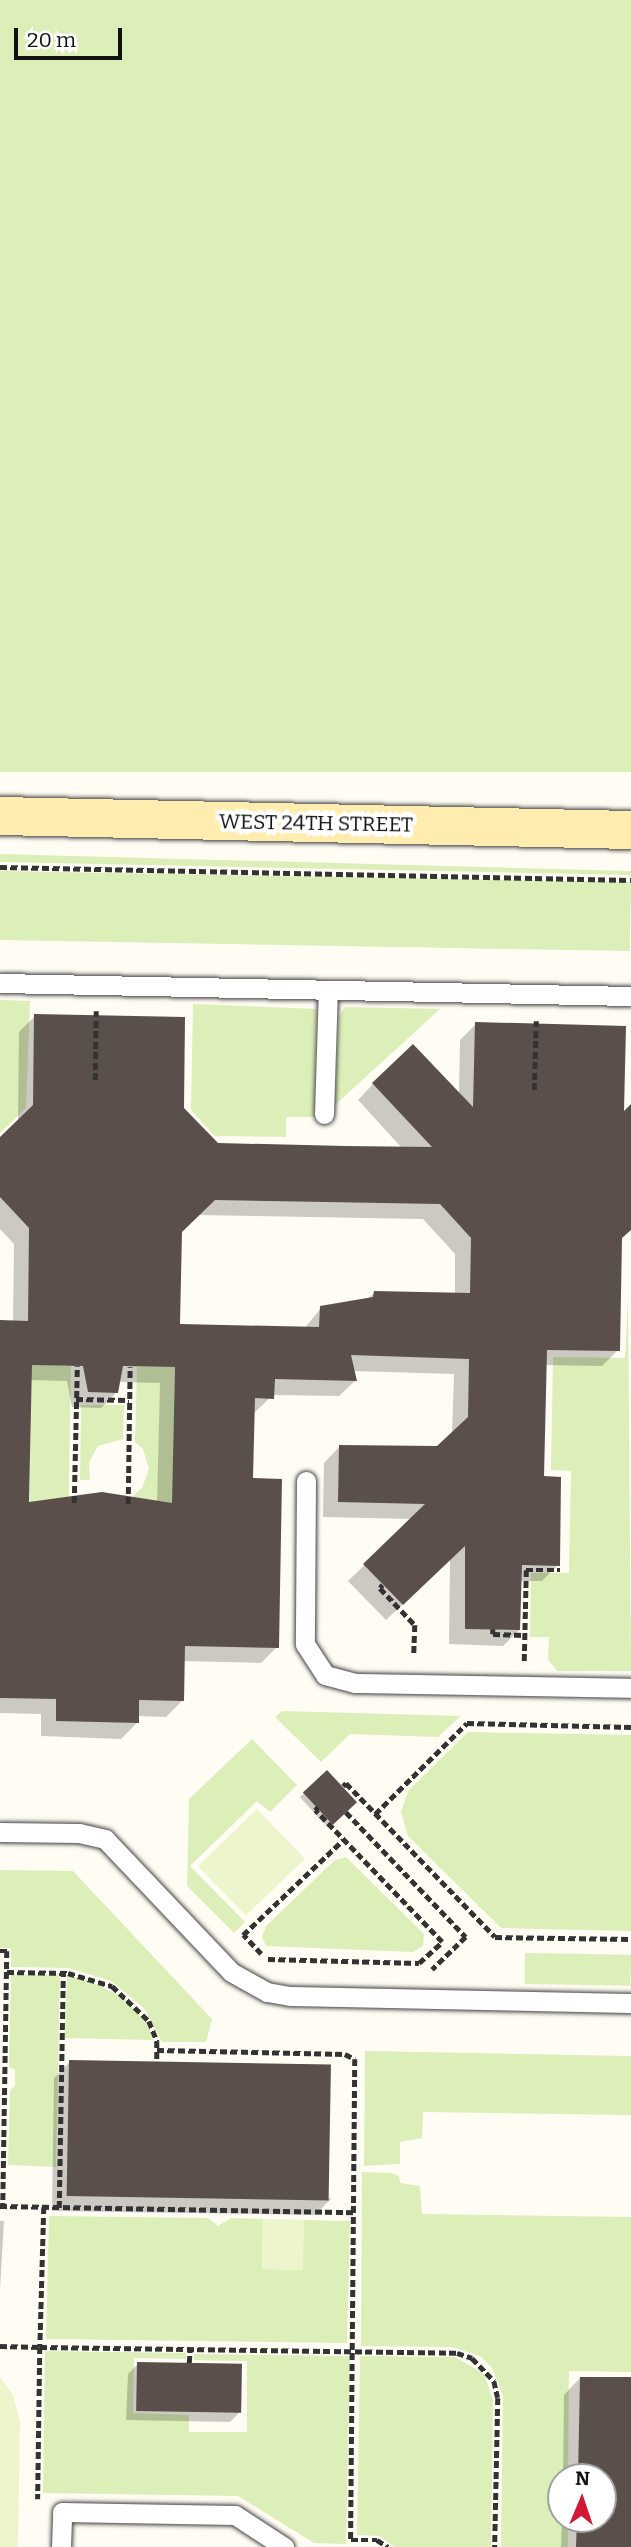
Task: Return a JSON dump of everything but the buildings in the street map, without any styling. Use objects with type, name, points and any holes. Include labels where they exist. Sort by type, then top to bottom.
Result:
[{"type":"street","name":"WEST 24TH STREET","points":[[0,816],[631,830]]},
{"type":"lane","points":[[0,984],[631,996]]},
{"type":"lane","points":[[324,1114],[328,990]]},
{"type":"lane","points":[[306,1482],[305,1644],[314,1663],[336,1681],[631,1688]]},
{"type":"lane","points":[[0,1832],[79,1833],[105,1839],[231,1972],[267,1992],[631,2003]]},
{"type":"lane","points":[[61,2547],[62,2512],[235,2515],[284,2547]]},
{"type":"path","points":[[0,867],[631,880]]},
{"type":"path","points":[[95,1080],[97,985]]},
{"type":"path","points":[[534,1090],[537,994]]},
{"type":"path","points":[[74,1503],[77,1366]]},
{"type":"path","points":[[128,1504],[130,1367]]},
{"type":"path","points":[[76,1399],[130,1400]]},
{"type":"path","points":[[524,1686],[526,1570],[560,1570]]},
{"type":"path","points":[[383,1585],[380,1588],[415,1625],[413,1684]]},
{"type":"path","points":[[493,1629],[493,1633],[524,1635]]},
{"type":"path","points":[[375,1814],[467,1723],[631,1727]]},
{"type":"path","points":[[343,1786],[346,1783],[495,1937],[631,1940]]},
{"type":"path","points":[[318,1807],[315,1810],[344,1840],[442,1942],[419,1963],[266,1959],[243,1935],[344,1840]]},
{"type":"path","points":[[346,1812],[466,1937],[424,1977],[399,1976],[398,1998]]},
{"type":"path","points":[[0,1951],[7,1951],[2,2206],[355,2213]]},
{"type":"path","points":[[7,1972],[62,1973],[96,1980],[123,1993],[149,2021],[157,2061]]},
{"type":"path","points":[[59,2207],[62,1973]]},
{"type":"path","points":[[156,2050],[345,2054],[355,2059],[351,2540],[386,2546]]},
{"type":"path","points":[[38,2507],[44,2207]]},
{"type":"path","points":[[0,2346],[457,2353],[485,2368],[498,2398],[495,2547]]},
{"type":"path","points":[[189,2363],[190,2349]]},
{"type":"green space","points":[[0,0],[631,0],[631,772],[0,772]]},
{"type":"green space","points":[[0,854],[631,871],[631,875],[0,862]]},
{"type":"green space","points":[[0,871],[631,882],[630,951],[0,940]]},
{"type":"green space","points":[[0,1000],[30,1001],[26,1108],[0,1133]]},
{"type":"green space","points":[[193,1004],[316,1009],[314,1117],[286,1117],[286,1137],[215,1136],[191,1110]]},
{"type":"green space","points":[[345,1007],[440,1009],[335,1105],[339,1017]]},
{"type":"green space","points":[[628,1300],[631,1671],[557,1671],[548,1659],[549,1637],[530,1637],[531,1573],[569,1573],[571,1471],[551,1470],[553,1357],[625,1358]]},
{"type":"green space","points":[[32,1365],[71,1366],[69,1504],[30,1503]]},
{"type":"green space","points":[[137,1367],[175,1367],[172,1506],[133,1504],[134,1495],[142,1488],[149,1469],[143,1449],[135,1442]]},
{"type":"green space","points":[[81,1405],[124,1405],[123,1439],[98,1446],[89,1462],[90,1480],[80,1480]]},
{"type":"green space","points":[[282,1711],[461,1716],[438,1737],[350,1734],[321,1762],[275,1717]]},
{"type":"green space","points":[[468,1732],[631,1735],[631,1931],[501,1928],[408,1836],[401,1812],[408,1791]]},
{"type":"green space","points":[[252,1739],[297,1785],[270,1812],[257,1801],[190,1866],[245,1922],[234,1933],[187,1886],[189,1799]]},
{"type":"green space","points":[[257,1809],[305,1859],[246,1916],[198,1866]]},
{"type":"green space","points":[[346,1857],[424,1934],[423,1946],[413,1952],[266,1946],[262,1937],[266,1926],[335,1860]]},
{"type":"green space","points":[[0,1870],[73,1871],[212,2019],[206,2042],[162,2042],[144,2008],[111,1981],[69,1968],[11,1967],[11,1948],[0,1948]]},
{"type":"green space","points":[[525,1953],[631,1955],[630,1986],[524,1984]]},
{"type":"green space","points":[[11,1975],[60,1975],[56,2167],[8,2165],[10,2090],[15,2086],[15,2070],[9,2067]]},
{"type":"green space","points":[[67,1976],[86,1979],[124,1998],[147,2023],[153,2040],[65,2038]]},
{"type":"green space","points":[[365,2051],[631,2056],[631,2115],[423,2112],[422,2138],[400,2142],[400,2164],[364,2166]]},
{"type":"green space","points":[[362,2172],[390,2173],[399,2176],[400,2183],[420,2186],[422,2214],[631,2217],[631,2372],[569,2371],[568,2463],[547,2463],[547,2533],[568,2533],[568,2547],[501,2547],[503,2396],[492,2368],[480,2356],[452,2347],[361,2346]]},
{"type":"green space","points":[[49,2216],[208,2218],[218,2226],[231,2218],[263,2219],[262,2269],[302,2270],[304,2220],[350,2221],[347,2343],[46,2339]]},
{"type":"green space","points":[[263,2219],[304,2220],[303,2270],[262,2269]]},
{"type":"green space","points":[[45,2351],[186,2353],[186,2359],[134,2358],[133,2413],[189,2415],[189,2432],[247,2432],[247,2361],[194,2360],[194,2354],[350,2356],[346,2544],[314,2543],[238,2496],[43,2493]]},
{"type":"green space","points":[[360,2356],[455,2357],[484,2374],[493,2400],[491,2547],[395,2547],[379,2536],[357,2535]]},
{"type":"green space","points":[[0,2377],[13,2395],[20,2421],[18,2547],[0,2547]]}]
